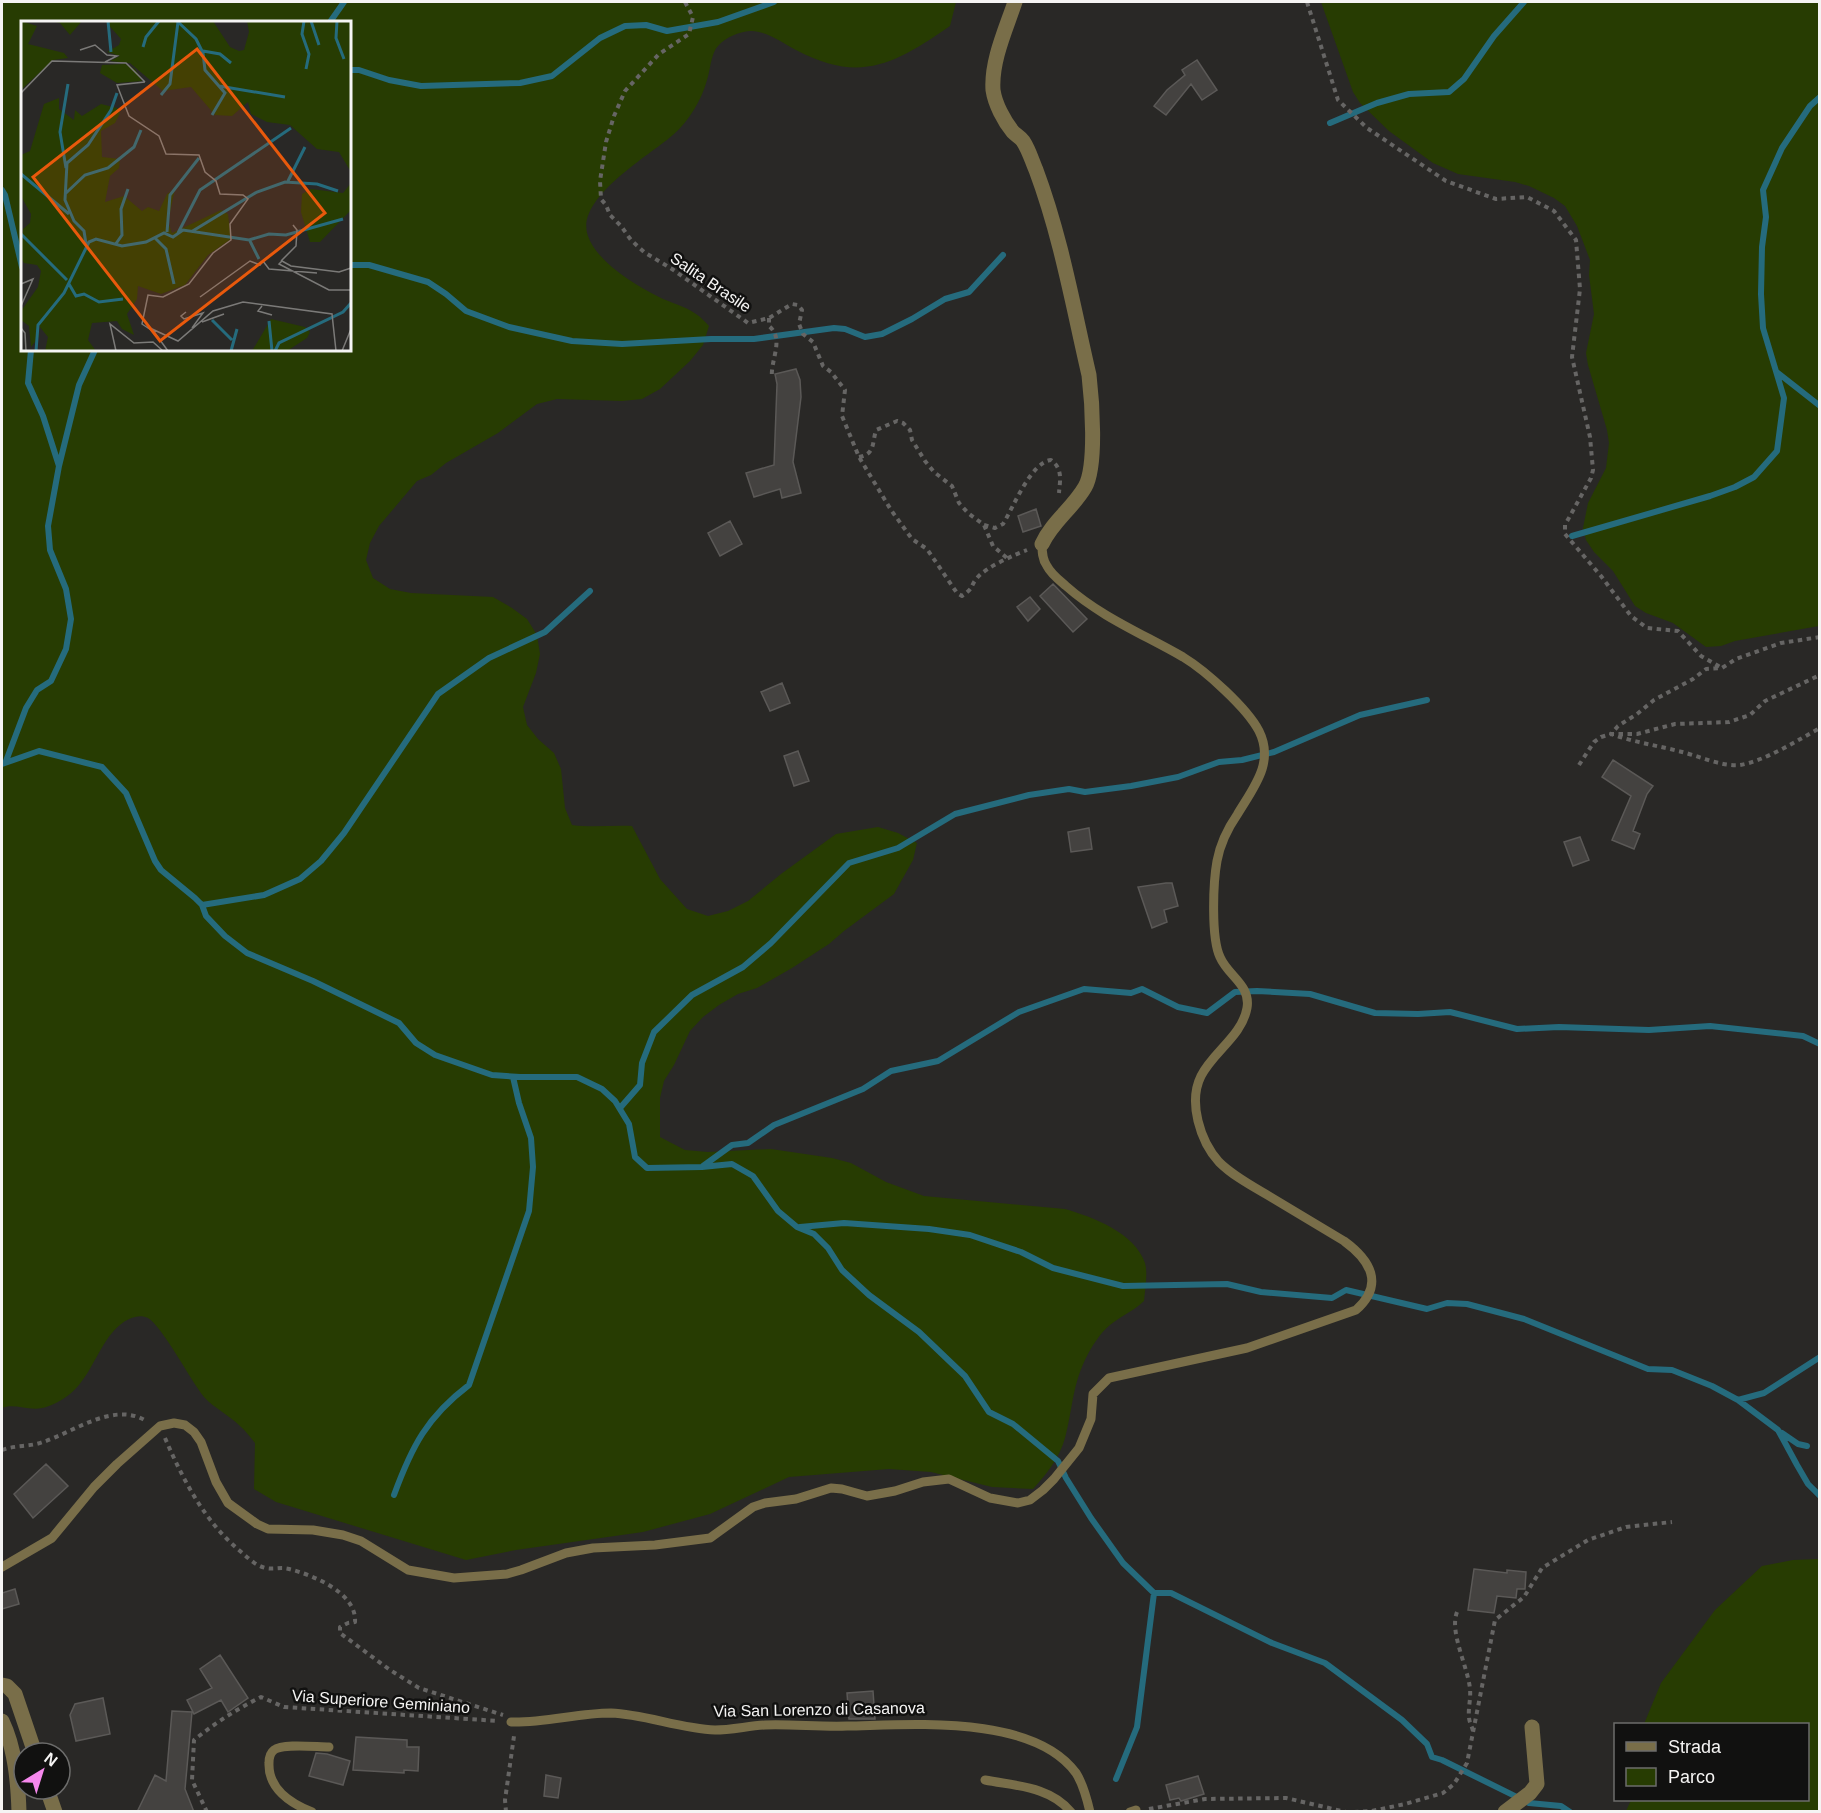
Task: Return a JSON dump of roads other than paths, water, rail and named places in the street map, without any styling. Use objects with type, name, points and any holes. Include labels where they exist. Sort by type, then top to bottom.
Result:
[{"type":"street","points":[[1015,2],[1000,45],[993,93],[1004,118],[1013,133],[1022,140],[1030,155],[1057,230],[1089,375],[1091,396],[1091,459],[1086,485],[1042,544]]},
{"type":"street","points":[[2,1686],[7,1686],[15,1694],[31,1741]]},
{"type":"street","points":[[2,1721],[18,1785],[18,1812]]},
{"type":"street","points":[[1504,1812],[1530,1793],[1537,1784],[1532,1726]]},
{"type":"lane","points":[[2,1568],[52,1538],[94,1487],[160,1426],[174,1423],[185,1425],[194,1432],[201,1442],[216,1482],[228,1503],[245,1518],[268,1529],[313,1530],[343,1535],[361,1541],[408,1570],[454,1578],[507,1574],[566,1553],[593,1548],[655,1545],[710,1538],[753,1507],[796,1499],[831,1488],[867,1496],[895,1491],[923,1482],[949,1479],[990,1498],[1018,1503],[1030,1500],[1054,1479],[1079,1448],[1091,1419],[1093,1394],[1109,1378],[1247,1348],[1356,1311],[1365,1303],[1371,1291],[1372,1278],[1368,1264],[1358,1251],[1344,1240],[1238,1178],[1219,1162],[1207,1143],[1197,1110],[1197,1086],[1201,1075],[1241,1023],[1246,1009],[1247,998],[1244,989],[1219,956],[1215,938],[1217,861],[1236,816],[1258,782],[1264,766],[1264,742],[1258,729],[1239,706],[1211,678],[1185,658],[1093,608],[1071,591],[1047,566],[1043,559],[1042,544]]},
{"type":"lane","name":"Via San Lorenzo di Casanova","points":[[511,1722],[612,1713],[714,1730],[764,1725],[891,1724],[971,1727],[1024,1738],[1046,1748],[1076,1773],[1090,1812]]},
{"type":"lane","points":[[312,1812],[294,1803],[276,1789],[271,1779],[269,1757],[273,1751],[281,1747],[329,1747]]},
{"type":"lane","points":[[985,1780],[1042,1790],[1056,1798],[1071,1812]]},
{"type":"waterway","points":[[331,21],[344,2]]},
{"type":"waterway","points":[[351,70],[421,86],[520,83],[552,76],[600,38],[625,26],[646,25],[667,31],[718,22],[774,2]]},
{"type":"waterway","points":[[1330,123],[1377,103],[1409,94],[1449,92],[1464,79],[1494,36],[1524,2]]},
{"type":"waterway","points":[[1572,536],[1735,487],[1754,477],[1777,451],[1784,398],[1763,328],[1762,247],[1766,217],[1763,190],[1782,148],[1810,106],[1820,97]]},
{"type":"waterway","points":[[2,190],[21,263]]},
{"type":"waterway","points":[[351,265],[369,265],[428,282],[466,311],[509,327],[572,341],[622,344],[754,339],[834,328],[845,329],[865,337],[882,334],[945,299],[969,292],[1003,255]]},
{"type":"waterway","points":[[31,351],[28,383],[43,416],[59,466]]},
{"type":"waterway","points":[[6,761],[26,708],[37,690],[51,681],[66,649],[71,619],[66,589],[50,550],[48,526],[59,466],[79,385],[95,351]]},
{"type":"waterway","points":[[1778,373],[1820,406]]},
{"type":"waterway","points":[[202,905],[264,895],[300,879],[321,861],[344,833],[438,694],[489,658],[545,632],[590,591]]},
{"type":"waterway","points":[[620,1108],[640,1085],[642,1063],[654,1032],[692,995],[743,967],[771,943],[849,863],[898,848],[955,814],[1029,795],[1069,789],[1085,792],[1178,777],[1219,762],[1242,760],[1274,752],[1360,715],[1427,700]]},
{"type":"waterway","points":[[2,764],[39,751],[102,767],[126,793],[161,870],[195,898],[202,905],[206,916],[225,936],[247,953],[313,981],[399,1023],[416,1043],[435,1055],[492,1075],[577,1077],[602,1089],[615,1101],[629,1124],[635,1157],[647,1168],[732,1164],[753,1176],[778,1211],[797,1227],[814,1234],[828,1248],[842,1270],[869,1295],[919,1332],[965,1376],[989,1412],[1013,1424],[1058,1461],[1091,1518],[1123,1563],[1154,1593],[1171,1593],[1272,1643],[1325,1663],[1402,1720],[1427,1744],[1432,1757],[1529,1803],[1561,1806],[1570,1812]]},
{"type":"waterway","points":[[703,1166],[732,1145],[748,1143],[774,1125],[863,1089],[891,1071],[938,1061],[1019,1012],[1084,989],[1131,993],[1142,989],[1178,1007],[1207,1013],[1235,992],[1257,991],[1310,994],[1375,1013],[1450,1012],[1517,1029],[1559,1027],[1649,1030],[1710,1026],[1803,1036],[1820,1044]]},
{"type":"waterway","points":[[394,1495],[407,1462],[422,1434],[442,1409],[469,1385],[529,1211],[533,1167],[531,1138],[513,1077]]},
{"type":"waterway","points":[[800,1227],[844,1223],[929,1229],[970,1235],[1021,1252],[1053,1268],[1123,1286],[1227,1284],[1261,1292],[1332,1298],[1346,1290],[1427,1309],[1447,1303],[1467,1304],[1524,1319],[1648,1369],[1672,1370],[1712,1386],[1738,1400],[1778,1430],[1808,1484],[1820,1496]]},
{"type":"waterway","points":[[1738,1400],[1764,1393],[1820,1357]]},
{"type":"waterway","points":[[1782,1433],[1798,1444],[1807,1446]]},
{"type":"waterway","points":[[1116,1779],[1137,1727],[1154,1593]]}]
